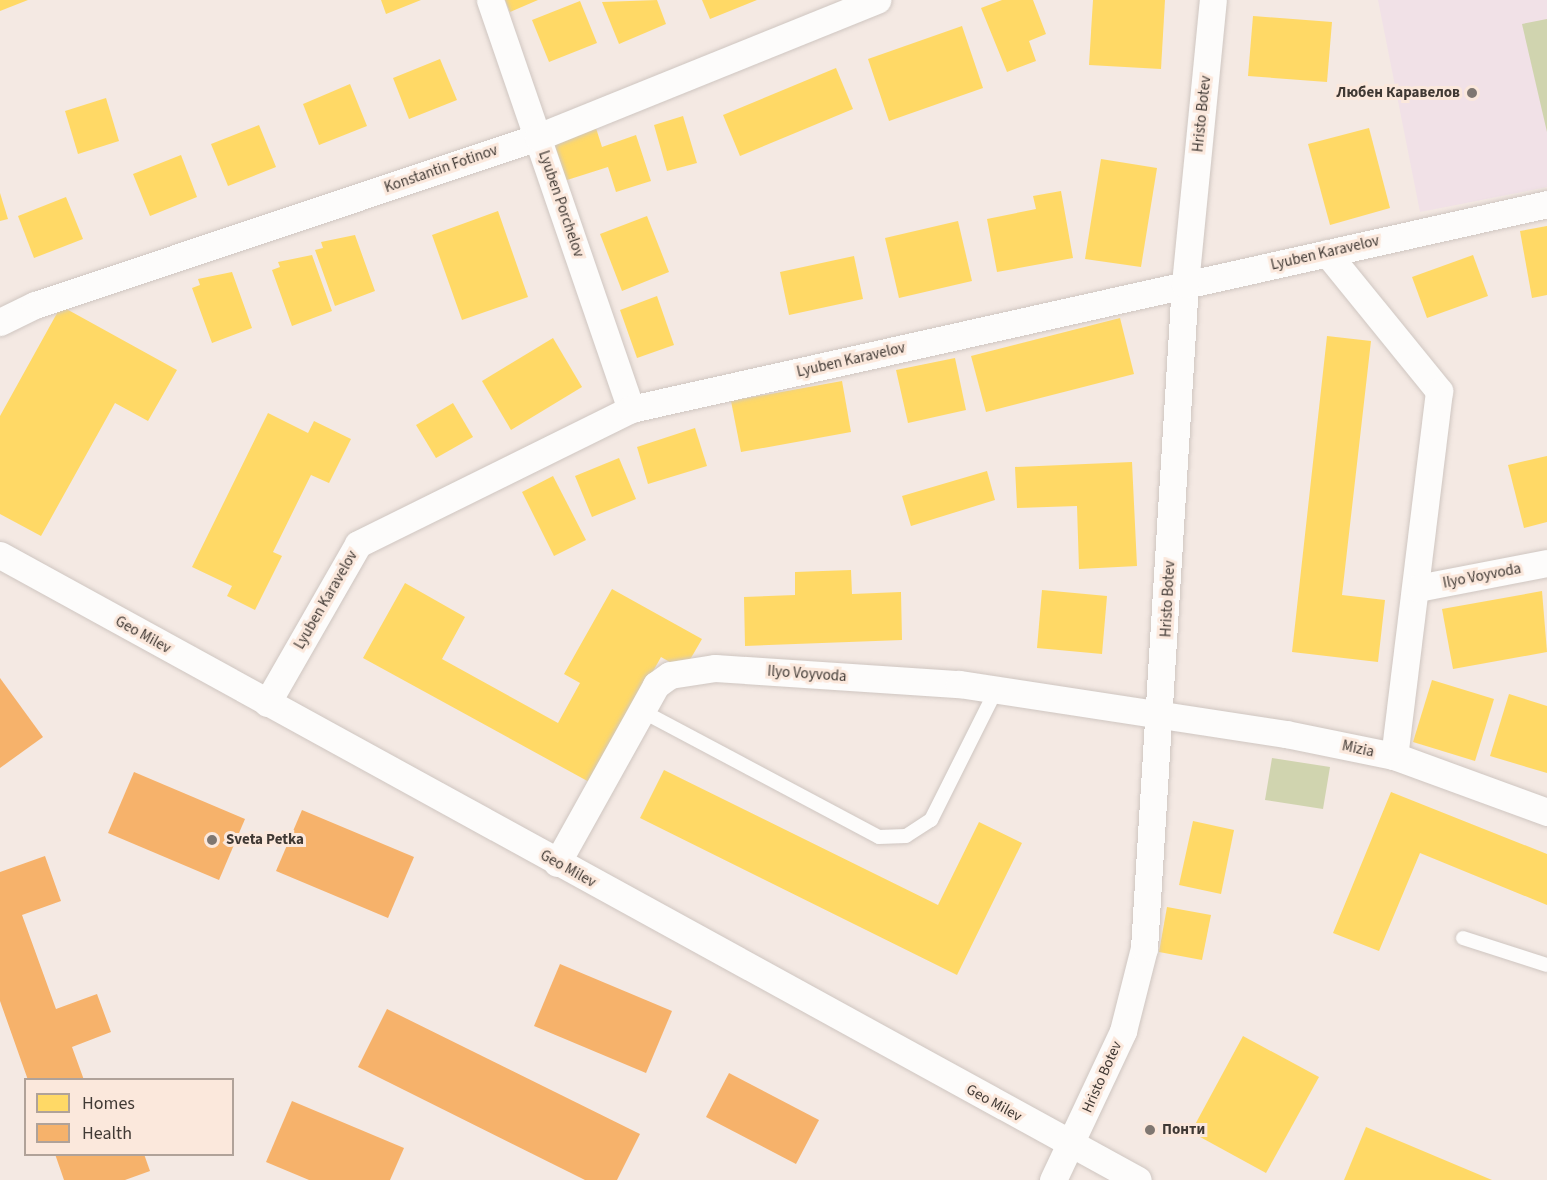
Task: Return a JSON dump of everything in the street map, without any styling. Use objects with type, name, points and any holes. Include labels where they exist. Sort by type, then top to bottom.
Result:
[{"type":"street","name":"Lyuben Porchelov","points":[[490,0],[632,409]]},
{"type":"street","name":"Konstantin Fotinov","points":[[0,322],[35,306],[538,137],[877,0]]},
{"type":"street","name":"Hristo Botev","points":[[1053,1180],[1123,1031],[1144,948],[1162,719],[1185,285],[1213,0]]},
{"type":"street","name":"Lyuben Karavelov","points":[[267,703],[358,544],[632,409],[1547,204]]},
{"type":"street","points":[[1327,253],[1438,391],[1418,588],[1394,756]]},
{"type":"street","name":"Geo Milev","points":[[0,555],[556,863],[1138,1180]]},
{"type":"street","name":"Ilyo Voyvoda","points":[[1418,588],[1547,563]]},
{"type":"street","name":"Ilyo Voyvoda","points":[[556,863],[656,685],[670,675],[715,668],[996,690],[1162,719]]},
{"type":"street","name":"Mizia","points":[[1162,719],[1286,734],[1394,756],[1547,812]]},
{"type":"lane","points":[[642,711],[879,837],[906,836],[931,820],[996,690]]},
{"type":"lane","points":[[1463,938],[1547,965]]},
{"type":"shaded area","name":"Любен Каравелов","points":[[1378,0],[1547,0],[1547,187],[1420,212]]},
{"type":"green space","points":[[1547,19],[1547,132],[1522,24]]},
{"type":"green space","points":[[1272,758],[1330,767],[1323,809],[1265,800]]},
{"type":"building: Homes","points":[[0,0],[28,0],[0,11]]},
{"type":"building: Homes","points":[[381,0],[421,0],[386,14]]},
{"type":"building: Homes","points":[[505,0],[538,0],[510,12]]},
{"type":"building: Homes","points":[[657,0],[666,24],[619,44],[602,2]]},
{"type":"building: Homes","points":[[702,0],[757,0],[710,19]]},
{"type":"building: Homes","points":[[1002,0],[1033,0],[1046,34],[1029,41],[1036,61],[1007,72],[981,8]]},
{"type":"building: Homes","points":[[1093,0],[1165,0],[1161,69],[1089,65]]},
{"type":"building: Homes","points":[[580,1],[597,43],[549,62],[532,20]]},
{"type":"building: Homes","points":[[1253,16],[1332,22],[1327,82],[1248,76]]},
{"type":"building: Homes","points":[[962,26],[983,88],[889,121],[868,59]]},
{"type":"building: Homes","points":[[440,59],[457,100],[409,119],[393,78]]},
{"type":"building: Homes","points":[[836,68],[853,109],[740,156],[723,115]]},
{"type":"building: Homes","points":[[350,84],[367,126],[319,145],[303,104]]},
{"type":"building: Homes","points":[[106,98],[119,141],[78,154],[65,111]]},
{"type":"building: Homes","points":[[683,116],[697,163],[667,171],[654,125]]},
{"type":"building: Homes","points":[[259,125],[276,167],[228,186],[211,144]]},
{"type":"building: Homes","points":[[595,125],[602,147],[636,135],[651,181],[616,192],[608,167],[564,181],[550,139]]},
{"type":"building: Homes","points":[[1369,128],[1390,208],[1330,225],[1308,144]]},
{"type":"building: Homes","points":[[181,155],[197,197],[150,216],[133,174]]},
{"type":"building: Homes","points":[[1101,159],[1157,168],[1141,267],[1085,259]]},
{"type":"building: Homes","points":[[1061,191],[1073,258],[997,272],[987,219],[1036,209],[1033,196]]},
{"type":"building: Homes","points":[[0,193],[8,219],[0,221]]},
{"type":"building: Homes","points":[[66,197],[83,239],[34,258],[18,216]]},
{"type":"building: Homes","points":[[498,211],[528,297],[462,320],[432,235]]},
{"type":"building: Homes","points":[[647,216],[669,272],[622,291],[600,234]]},
{"type":"building: Homes","points":[[958,221],[972,281],[899,298],[885,238]]},
{"type":"building: Homes","points":[[1547,226],[1547,295],[1532,298],[1520,231]]},
{"type":"building: Homes","points":[[355,235],[375,291],[335,306],[315,250],[323,248],[321,242]]},
{"type":"building: Homes","points":[[312,255],[332,311],[292,326],[272,270],[280,267],[278,262]]},
{"type":"building: Homes","points":[[1473,255],[1488,296],[1427,318],[1412,277]]},
{"type":"building: Homes","points":[[854,256],[863,299],[789,315],[780,272]]},
{"type":"building: Homes","points":[[232,272],[252,328],[212,343],[192,288],[200,285],[198,279]]},
{"type":"building: Homes","points":[[657,296],[674,345],[637,358],[620,310]]},
{"type":"building: Homes","points":[[61,306],[177,370],[148,421],[115,403],[41,536],[0,514],[0,416]]},
{"type":"building: Homes","points":[[1120,318],[1134,374],[986,412],[971,356]]},
{"type":"building: Homes","points":[[1327,336],[1371,341],[1342,595],[1385,600],[1378,662],[1292,652]]},
{"type":"building: Homes","points":[[553,338],[582,387],[511,430],[482,381]]},
{"type":"building: Homes","points":[[955,358],[966,410],[908,423],[896,370]]},
{"type":"building: Homes","points":[[842,381],[851,432],[741,452],[731,401]]},
{"type":"building: Homes","points":[[453,403],[473,437],[436,458],[416,425]]},
{"type":"building: Homes","points":[[268,413],[308,433],[314,421],[351,439],[329,483],[311,475],[273,552],[282,556],[255,610],[227,596],[232,586],[192,567]]},
{"type":"building: Homes","points":[[695,428],[707,466],[648,484],[637,447]]},
{"type":"building: Homes","points":[[1547,456],[1547,522],[1524,528],[1508,465]]},
{"type":"building: Homes","points":[[619,458],[636,499],[592,517],[575,476]]},
{"type":"building: Homes","points":[[1132,462],[1137,566],[1079,569],[1077,506],[1017,508],[1015,467]]},
{"type":"building: Homes","points":[[987,471],[995,500],[911,526],[902,496]]},
{"type":"building: Homes","points":[[553,476],[586,540],[554,556],[522,492]]},
{"type":"building: Homes","points":[[851,570],[852,594],[901,592],[902,640],[745,646],[744,597],[795,595],[795,572]]},
{"type":"building: Homes","points":[[405,583],[465,617],[442,659],[558,723],[580,683],[564,674],[612,589],[702,639],[684,670],[661,657],[591,783],[363,658]]},
{"type":"building: Homes","points":[[1042,590],[1107,596],[1102,654],[1037,648]]},
{"type":"building: Homes","points":[[1542,591],[1547,652],[1453,669],[1442,609]]},
{"type":"building: Homes","points":[[1432,680],[1494,699],[1475,761],[1413,742]]},
{"type":"building: Homes","points":[[1509,694],[1547,706],[1547,773],[1490,756]]},
{"type":"building: Homes","points":[[664,770],[938,905],[979,822],[1022,843],[957,975],[640,818]]},
{"type":"building: Homes","points":[[1391,792],[1547,854],[1547,905],[1420,853],[1379,951],[1333,933]]},
{"type":"building: Homes","points":[[1193,821],[1234,830],[1221,894],[1179,885]]},
{"type":"building: Homes","points":[[1167,907],[1211,915],[1202,960],[1159,952]]},
{"type":"building: Homes","points":[[1243,1036],[1319,1077],[1266,1173],[1191,1132]]},
{"type":"building: Homes","points":[[1366,1127],[1492,1180],[1344,1180]]},
{"type":"building: Health","points":[[0,678],[43,737],[0,768]]},
{"type":"building: Health","points":[[134,772],[245,819],[219,880],[108,833]]},
{"type":"building: Health","points":[[302,810],[414,857],[388,918],[276,871]]},
{"type":"building: Health","points":[[45,856],[61,901],[22,915],[56,1009],[97,994],[111,1032],[72,1047],[83,1078],[27,1078],[0,1001],[0,872]]},
{"type":"building: Health","points":[[560,964],[672,1011],[646,1073],[534,1026]]},
{"type":"building: Health","points":[[387,1009],[640,1134],[617,1180],[585,1180],[358,1067]]},
{"type":"building: Health","points":[[729,1073],[819,1120],[796,1164],[706,1117]]},
{"type":"building: Health","points":[[292,1101],[404,1148],[390,1180],[309,1180],[266,1162]]},
{"type":"building: Health","points":[[56,1156],[145,1156],[150,1171],[125,1180],[64,1180]]},
{"type":"place","name":"Любен Каравелов","points":[[1472,93]]},
{"type":"place","name":"Sveta Petka","points":[[212,840]]},
{"type":"place","name":"Понти","points":[[1150,1130]]}]
